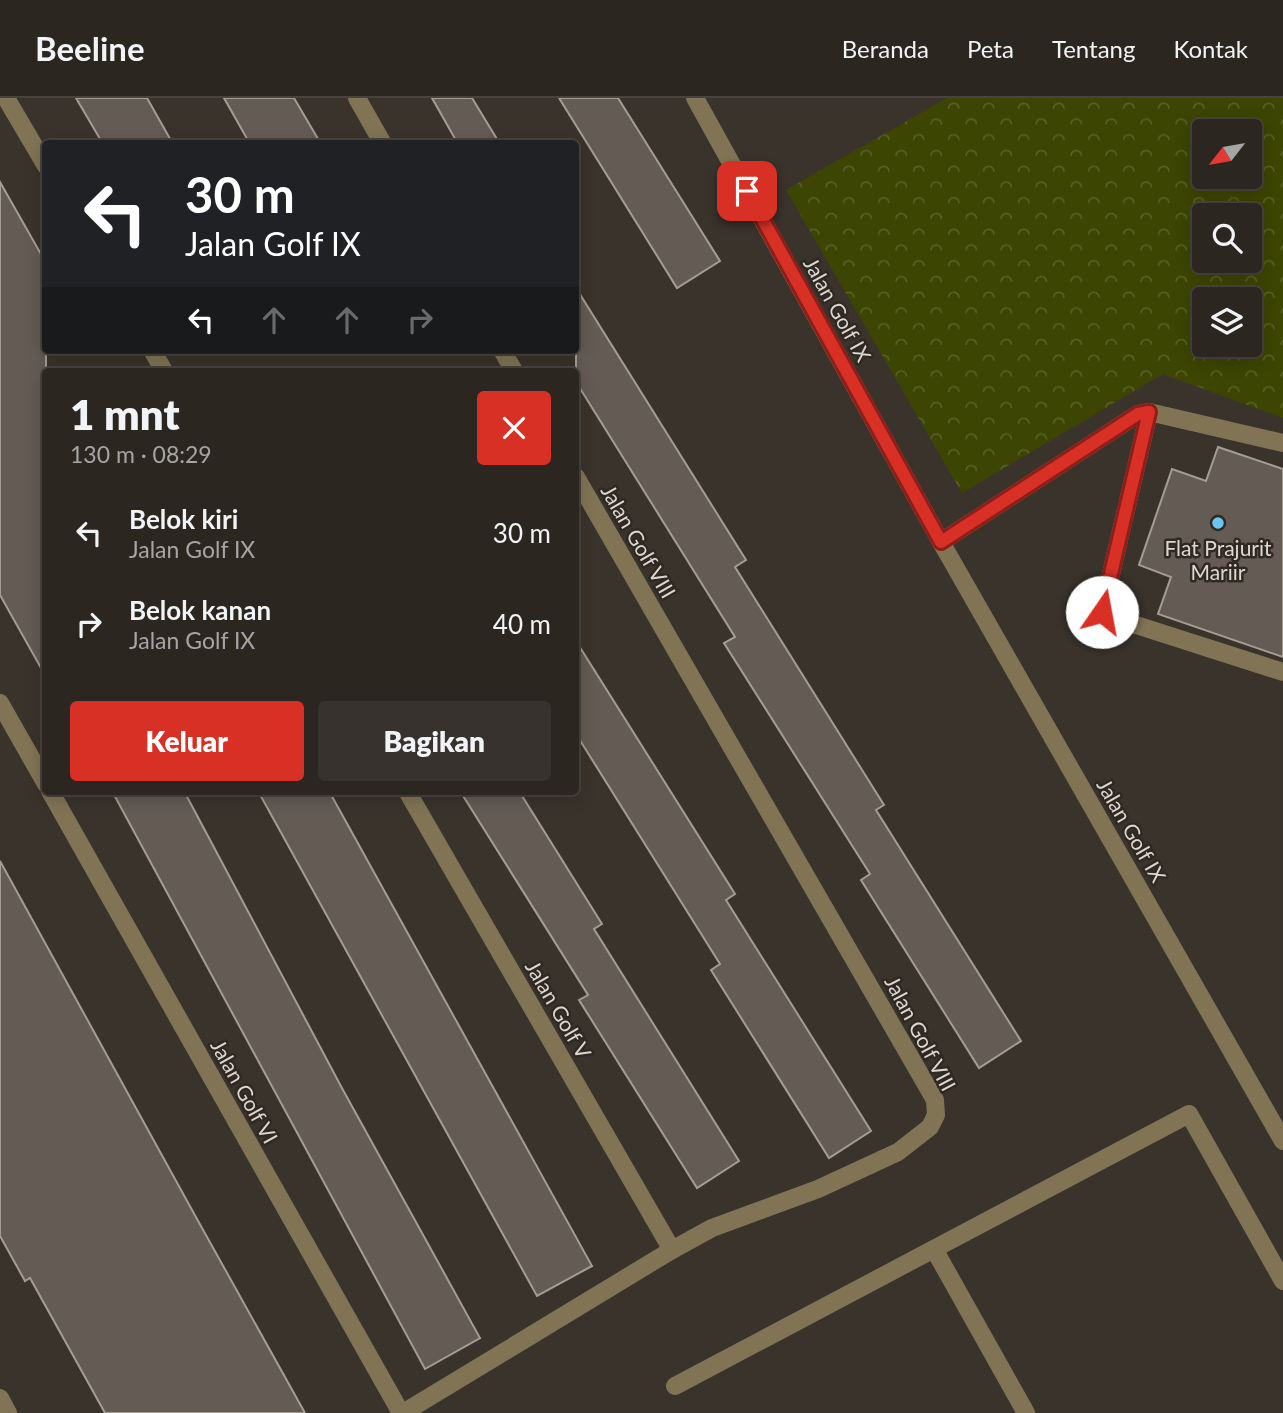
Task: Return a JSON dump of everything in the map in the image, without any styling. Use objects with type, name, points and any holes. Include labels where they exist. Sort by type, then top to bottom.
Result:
[{"type":"street","points":[[6,98],[42,159]]},
{"type":"street","points":[[357,98],[381,140]]},
{"type":"street","name":"Jalan Golf IX","points":[[695,98],[941,542],[1283,1142]]},
{"type":"street","points":[[941,542],[1138,414],[1149,412],[1283,443]]},
{"type":"street","points":[[1149,412],[1102,612],[1283,672]]},
{"type":"street","name":"Jalan Golf VIII","points":[[402,1413],[712,1228],[818,1189],[898,1152],[930,1127],[936,1115],[935,1100],[579,482]]},
{"type":"street","points":[[0,703],[42,777]]},
{"type":"street","name":"Jalan Golf VI","points":[[52,795],[402,1413]]},
{"type":"street","name":"Jalan Golf V","points":[[409,795],[672,1250]]},
{"type":"street","points":[[675,1386],[1189,1114],[1283,1281]]},
{"type":"street","points":[[934,1249],[1026,1413]]},
{"type":"street","points":[[0,1398],[8,1413]]},
{"type":"green space","points":[[947,98],[1283,98],[1283,418],[1163,374],[962,493],[786,190]]},
{"type":"building","points":[[76,98],[147,98],[171,140],[101,140]]},
{"type":"building","points":[[224,98],[294,98],[319,140],[248,140]]},
{"type":"building","points":[[432,98],[472,98],[498,140],[456,140]]},
{"type":"building","points":[[559,98],[618,98],[720,261],[677,288]]},
{"type":"building","points":[[0,182],[42,256],[42,354],[46,354],[46,368],[42,368],[42,670],[0,595]]},
{"type":"building","points":[[579,293],[746,560],[735,567],[884,805],[876,810],[1021,1041],[979,1068],[861,880],[870,874],[724,643],[735,637],[579,387],[579,368],[576,368],[576,354],[579,354]]},
{"type":"building","name":"Flat Prajurit Mariir","points":[[1218,447],[1283,469],[1283,657],[1158,614],[1171,577],[1139,565],[1172,469],[1206,481]]},
{"type":"building","points":[[579,646],[735,894],[726,900],[871,1131],[829,1158],[711,970],[720,964],[579,739]]},
{"type":"building","points":[[114,795],[186,795],[343,1090],[480,1338],[425,1369]]},
{"type":"building","points":[[260,795],[331,795],[592,1266],[537,1296]]},
{"type":"building","points":[[463,795],[521,795],[602,924],[594,929],[739,1161],[697,1188],[579,1000],[588,995]]},
{"type":"building","points":[[0,861],[305,1413],[105,1413],[30,1278],[25,1281],[0,1236]]},
{"type":"place","name":"Flat Prajurit Mariir","points":[[1218,523]]},
{"type":"route","points":[[747,191],[941,542],[1138,414],[1149,412],[1102,612]]}]
